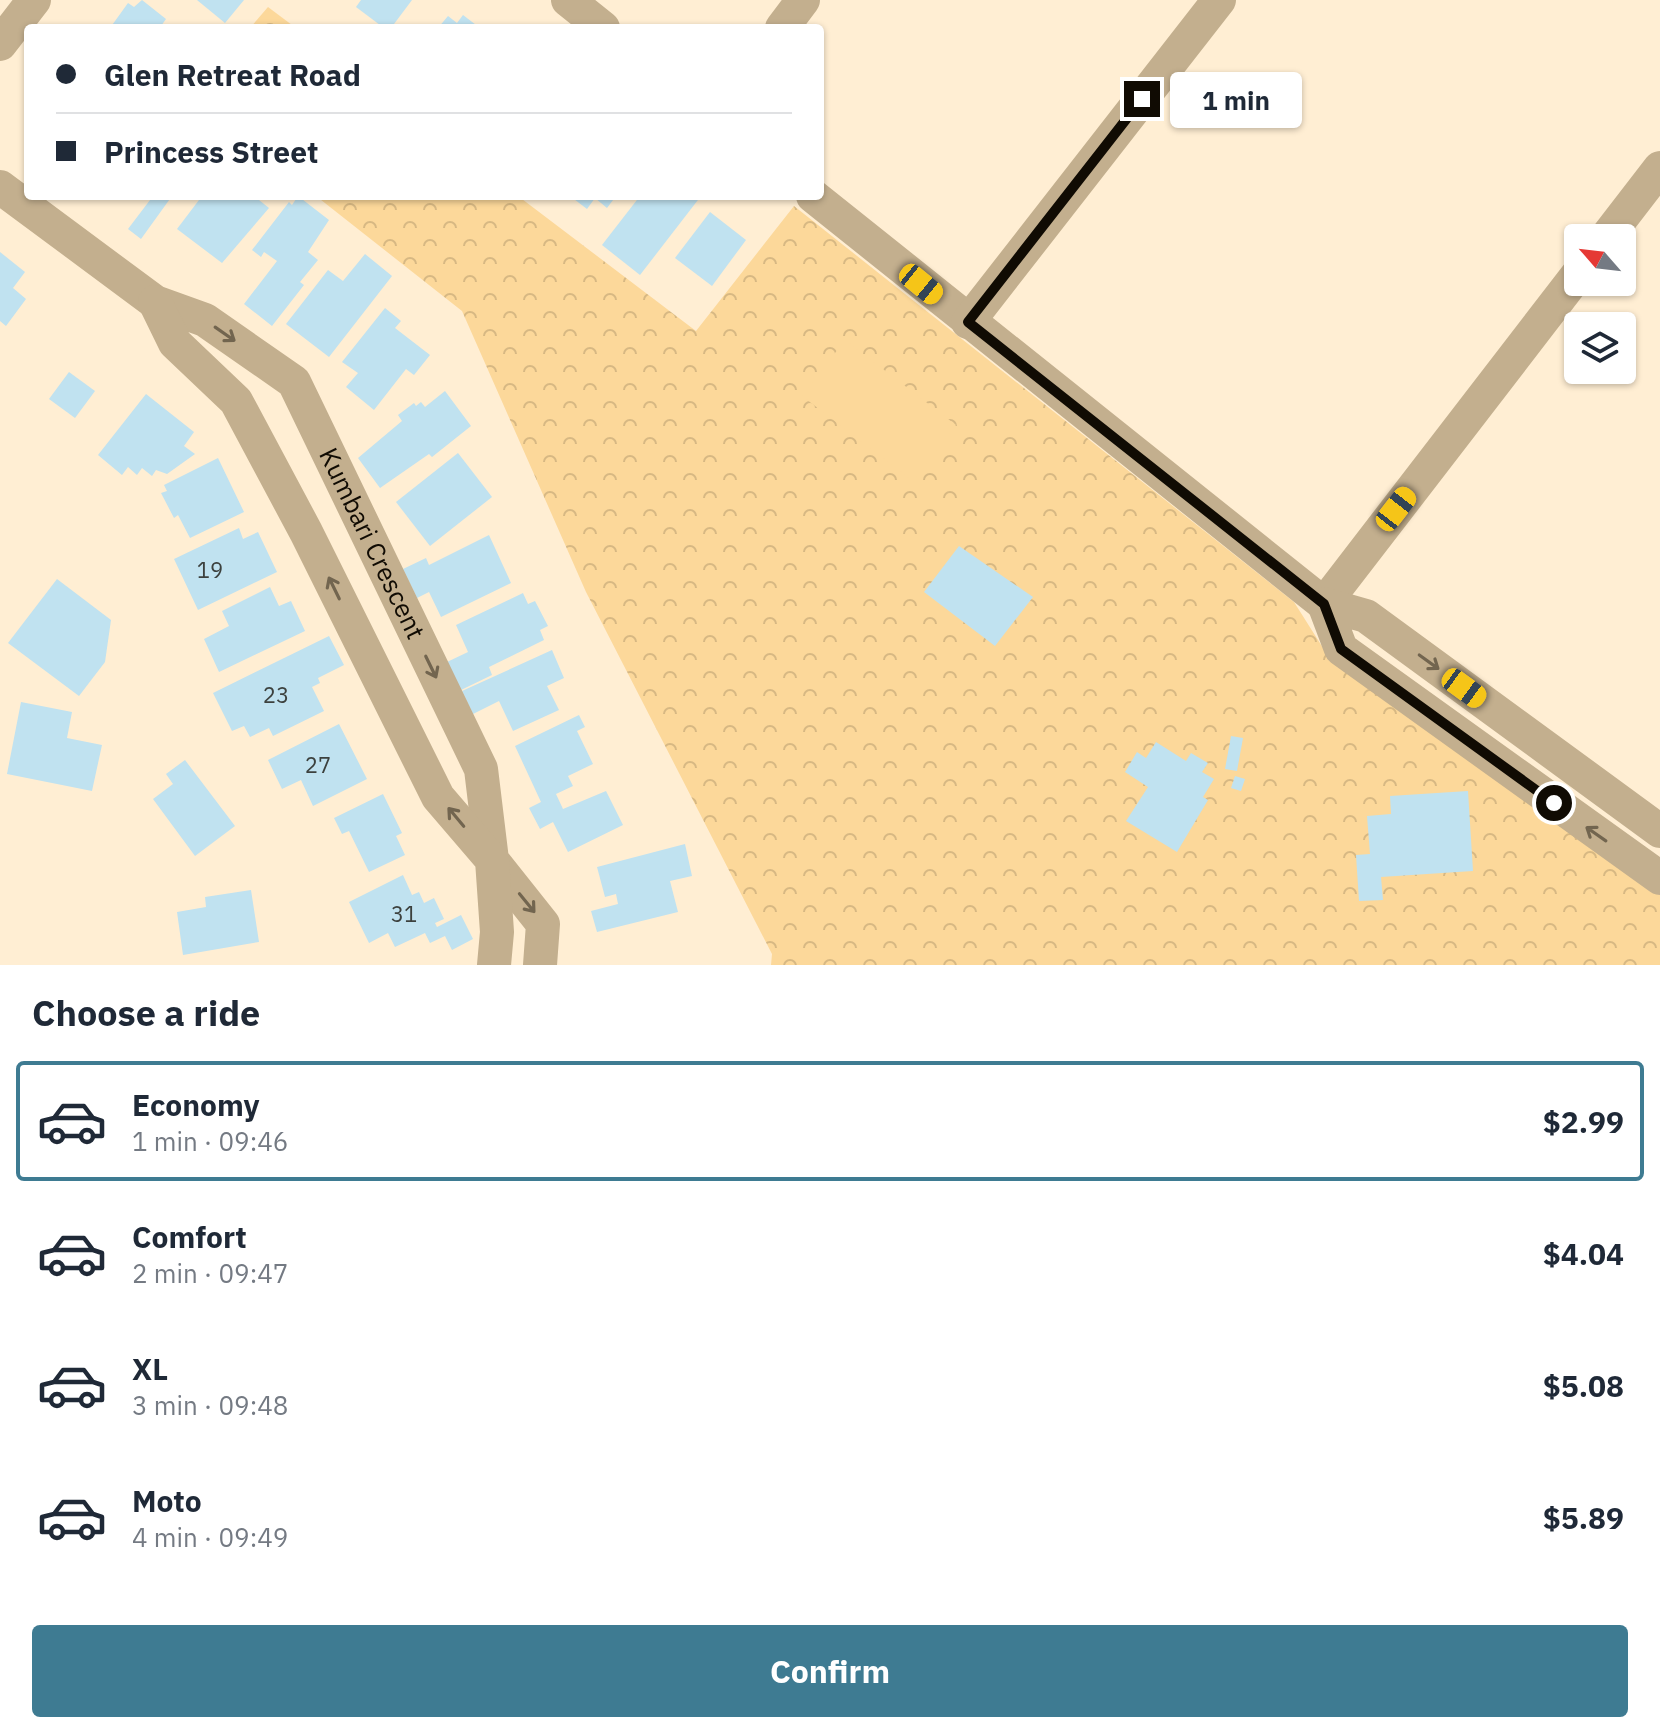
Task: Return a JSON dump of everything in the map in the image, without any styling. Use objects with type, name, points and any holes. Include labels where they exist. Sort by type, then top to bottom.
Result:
[{"type":"street","points":[[0,44],[33,0]]},
{"type":"street","points":[[568,0],[598,24]]},
{"type":"street","points":[[785,24],[803,0]]},
{"type":"street","points":[[968,322],[1219,0]]},
{"type":"street","points":[[1617,224],[1659,173]]},
{"type":"street","name":"Kumbari Crescent","points":[[0,187],[155,302],[205,320],[294,382],[481,769],[497,932],[494,965]]},
{"type":"street","points":[[818,200],[1324,604],[1366,616],[1660,831]]},
{"type":"street","points":[[1324,604],[1564,292]]},
{"type":"street","name":"Kumbari Crescent","points":[[155,302],[175,343],[236,401],[306,532],[438,797],[543,924],[540,965]]},
{"type":"street","points":[[1324,604],[1341,649],[1660,878]]},
{"type":"green space","points":[[268,7],[291,24],[253,24]]},
{"type":"green space","points":[[321,200],[523,200],[696,331],[794,206],[1294,602],[1330,659],[1660,891],[1660,965],[771,965],[772,954],[586,592],[462,311]]},
{"type":"green space","points":[[845,340],[956,425],[913,481],[802,396]]},
{"type":"building","points":[[142,0],[166,19],[162,24],[113,24],[128,3],[134,7]]},
{"type":"building","points":[[197,0],[244,0],[225,23]]},
{"type":"building","points":[[361,0],[412,0],[394,24],[379,24],[356,7]]},
{"type":"building","points":[[463,15],[475,24],[441,24],[448,16],[457,23]]},
{"type":"building","points":[[150,200],[169,200],[141,239],[128,229]]},
{"type":"building","points":[[199,200],[259,200],[269,208],[222,263],[177,229]]},
{"type":"building","points":[[295,200],[303,200],[329,220],[308,252],[318,260],[300,282],[304,285],[272,326],[244,304],[277,261],[264,252],[261,257],[252,250],[289,202],[292,205]]},
{"type":"building","points":[[575,200],[594,200],[587,209]]},
{"type":"building","points":[[597,200],[613,200],[607,208]]},
{"type":"building","points":[[637,200],[698,200],[640,275],[602,245]]},
{"type":"building","points":[[710,212],[746,240],[712,286],[675,258]]},
{"type":"building","points":[[0,252],[25,272],[13,288],[26,299],[6,326],[0,321]]},
{"type":"building","points":[[365,254],[392,276],[329,357],[286,324],[328,270],[343,281]]},
{"type":"building","points":[[385,308],[401,321],[395,328],[430,355],[414,375],[406,369],[374,410],[346,387],[358,373],[342,362]]},
{"type":"building","points":[[69,372],[95,391],[75,418],[49,399]]},
{"type":"building","points":[[445,391],[471,426],[432,457],[429,454],[380,488],[358,458],[402,421],[398,415],[414,403],[416,406],[421,402],[425,407]]},
{"type":"building","points":[[146,394],[194,432],[184,446],[195,454],[167,474],[156,470],[152,476],[142,468],[137,475],[128,467],[122,475],[98,455]]},
{"type":"building","points":[[458,453],[492,497],[430,546],[396,502]]},
{"type":"building","points":[[218,458],[244,512],[190,538],[178,515],[174,518],[161,493],[167,491],[164,485]]},
{"type":"building","points":[[239,528],[243,539],[258,532],[277,572],[198,610],[174,559]]},
{"type":"building","points":[[489,535],[511,583],[441,617],[429,592],[417,598],[403,569],[426,558],[429,565]]},
{"type":"building","points":[[959,546],[1033,597],[995,646],[924,592]]},
{"type":"building","points":[[57,579],[111,620],[105,662],[79,696],[8,643]]},
{"type":"building","points":[[270,587],[279,606],[291,601],[305,631],[219,672],[204,639],[229,626],[222,611]]},
{"type":"building","points":[[523,593],[528,604],[535,601],[548,626],[540,630],[544,640],[489,667],[492,675],[461,690],[447,662],[468,652],[456,625]]},
{"type":"building","points":[[329,636],[344,665],[318,678],[320,683],[312,687],[324,711],[273,736],[269,728],[250,737],[244,726],[232,731],[213,693]]},
{"type":"building","points":[[552,650],[564,678],[547,686],[559,710],[513,731],[499,701],[473,714],[462,691]]},
{"type":"building","points":[[21,702],[72,712],[67,738],[102,745],[92,791],[7,774]]},
{"type":"building","points":[[579,715],[585,727],[577,731],[593,764],[568,776],[573,786],[556,794],[563,809],[606,791],[623,825],[568,852],[553,822],[540,829],[529,808],[541,802],[515,746]]},
{"type":"building","points":[[339,724],[367,779],[313,806],[301,780],[282,789],[268,760]]},
{"type":"building","points":[[1231,736],[1243,738],[1237,771],[1225,769]]},
{"type":"building","points":[[1156,742],[1186,761],[1191,753],[1208,763],[1202,772],[1214,779],[1203,797],[1208,800],[1177,852],[1126,821],[1148,787],[1125,772],[1137,752],[1146,758]]},
{"type":"building","points":[[185,760],[235,826],[195,856],[153,799],[173,784],[166,774]]},
{"type":"building","points":[[1235,776],[1245,779],[1241,791],[1231,788]]},
{"type":"building","points":[[1468,791],[1473,871],[1381,877],[1383,900],[1359,901],[1356,855],[1370,854],[1367,816],[1391,814],[1390,796]]},
{"type":"building","points":[[383,794],[402,833],[396,836],[405,855],[369,872],[349,831],[342,834],[334,818]]},
{"type":"building","points":[[685,844],[692,876],[670,881],[678,912],[597,932],[591,911],[618,904],[616,894],[605,897],[597,867]]},
{"type":"building","points":[[403,875],[412,895],[419,892],[424,903],[434,898],[444,919],[435,923],[437,927],[461,915],[473,939],[452,950],[445,936],[430,943],[425,933],[395,947],[388,933],[369,943],[349,902]]},
{"type":"building","points":[[251,890],[259,942],[183,955],[177,912],[206,907],[205,897]]},
{"type":"route","points":[[1142,99],[968,322],[1324,604],[1341,649],[1554,803]]}]
